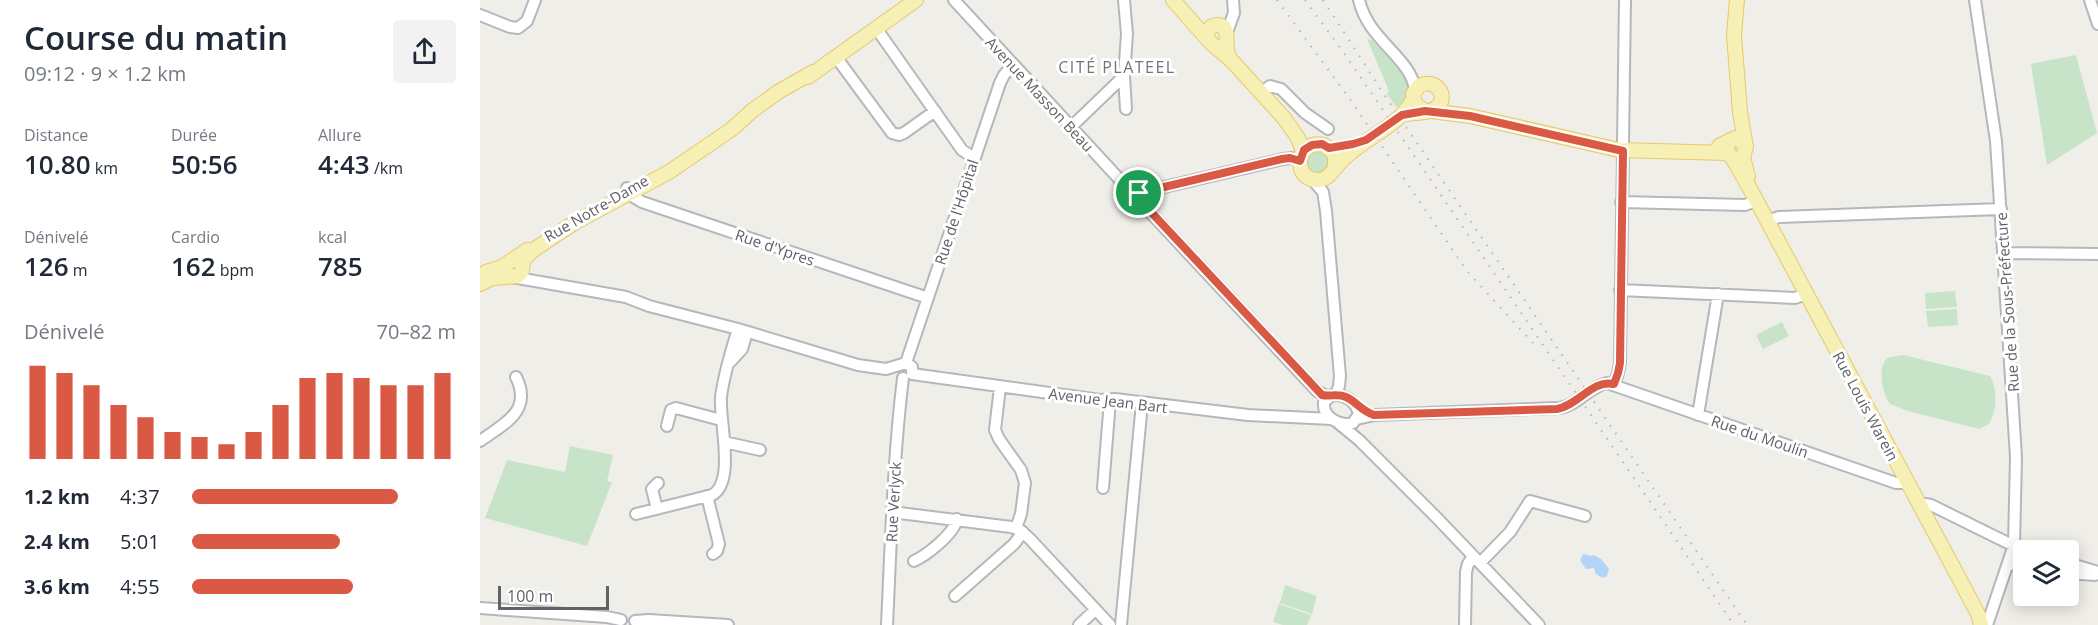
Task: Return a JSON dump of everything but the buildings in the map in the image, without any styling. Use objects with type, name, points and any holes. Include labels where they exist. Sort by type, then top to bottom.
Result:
[{"type":"main road","name":"Rue Notre-Dame","points":[[480,273],[499,268],[519,271],[524,259],[532,251],[629,191],[665,175],[732,129],[772,105],[813,72],[916,0]]},
{"type":"main road","points":[[1173,0],[1217,34],[1233,62],[1284,118],[1303,135],[1324,146],[1336,158],[1335,168]]},
{"type":"main road","points":[[1179,0],[1198,22],[1217,34]]},
{"type":"main road","name":"Rue Louis Warein","points":[[1737,0],[1734,29],[1740,112],[1734,148],[1755,199],[1982,622]]},
{"type":"main road","points":[[1284,118],[1298,138],[1303,171],[1311,178],[1320,180],[1326,178],[1366,140],[1402,115],[1419,91],[1438,88],[1441,98],[1450,106],[1470,116]]},
{"type":"main road","points":[[1419,91],[1417,107],[1428,111],[1571,134],[1623,147],[1734,148]]},
{"type":"main road","points":[[1402,115],[1428,111],[1438,106],[1441,98]]},
{"type":"main road","points":[[1302,156],[1309,146],[1349,145],[1366,140]]},
{"type":"main road","points":[[480,284],[492,278],[519,271]]},
{"type":"street","points":[[480,15],[513,28],[521,27],[527,21],[535,0]]},
{"type":"street","name":"Avenue Masson Beau","points":[[954,0],[1124,184],[1130,190],[1139,193],[1151,212],[1317,391],[1329,399]]},
{"type":"street","points":[[1124,0],[1127,34],[1124,76],[1126,109]]},
{"type":"street","points":[[1217,34],[1233,0]]},
{"type":"street","points":[[1359,0],[1369,25],[1409,72],[1419,91]]},
{"type":"street","points":[[1365,0],[1369,14],[1379,32],[1419,91]]},
{"type":"street","points":[[1334,421],[1346,425],[1374,415],[1560,408],[1570,405],[1602,384],[1614,384],[1620,363],[1625,0]]},
{"type":"street","name":"Rue de la Sous-Préfecture","points":[[1975,0],[1995,129],[2001,208],[2016,458],[2014,540]]},
{"type":"street","points":[[2090,0],[2098,24]]},
{"type":"street","points":[[876,28],[962,150],[975,158]]},
{"type":"street","points":[[836,57],[892,133],[902,134],[935,111]]},
{"type":"street","name":"Rue de l'Hôpital","points":[[904,371],[1001,80],[1013,64]]},
{"type":"street","points":[[1071,127],[1124,76]]},
{"type":"street","points":[[1261,93],[1270,86],[1278,87],[1305,113],[1328,129]]},
{"type":"street","points":[[1139,193],[1302,156]]},
{"type":"street","points":[[1305,417],[1317,412],[1340,384],[1326,211],[1323,192],[1311,178]]},
{"type":"street","points":[[1151,212],[1149,200],[1154,189]]},
{"type":"street","name":"Rue d'Ypres","points":[[629,191],[642,202],[928,298]]},
{"type":"street","points":[[1622,202],[1745,204],[1755,199]]},
{"type":"street","points":[[1767,221],[1779,217],[2001,208]]},
{"type":"street","points":[[2004,253],[2098,254]]},
{"type":"street","name":"Avenue Jean Bart","points":[[519,271],[579,289],[626,297],[649,306],[743,330],[852,364],[1100,400],[1334,421]]},
{"type":"street","points":[[1620,290],[1795,298],[1806,294]]},
{"type":"street","points":[[1698,415],[1718,294]]},
{"type":"street","points":[[636,514],[717,493],[725,468],[721,420],[722,396],[728,364],[742,349],[743,330]]},
{"type":"street","name":"Rue Verlyck","points":[[887,625],[894,470],[904,371]]},
{"type":"street","points":[[480,441],[516,413],[522,393],[516,377]]},
{"type":"street","name":"Rue du Moulin","points":[[1614,384],[1898,484],[1907,483]]},
{"type":"street","points":[[955,596],[1014,544],[1020,530],[1025,483],[1021,470],[999,439],[995,429],[1000,387]]},
{"type":"street","points":[[1329,399],[1347,397],[1355,405],[1359,412],[1354,430],[1359,441]]},
{"type":"street","points":[[1329,399],[1325,412],[1359,441],[1477,559],[1539,625]]},
{"type":"street","points":[[1103,488],[1110,400]]},
{"type":"street","points":[[1121,625],[1142,403]]},
{"type":"street","points":[[1355,405],[1374,415]]},
{"type":"street","points":[[667,426],[671,410],[676,408],[721,420]]},
{"type":"street","points":[[724,442],[760,450]]},
{"type":"street","points":[[657,509],[652,489],[658,483]]},
{"type":"street","points":[[707,496],[719,544],[713,554]]},
{"type":"street","points":[[1465,625],[1467,566],[1510,532],[1530,501],[1585,516]]},
{"type":"street","points":[[1920,506],[1931,505],[2013,545]]},
{"type":"street","points":[[892,512],[957,519],[1020,530],[1110,625]]},
{"type":"street","points":[[914,561],[928,553],[954,529],[957,519]]},
{"type":"street","name":"Rue de la Sous-Préfecture","points":[[1982,622],[1995,602],[2013,548]]},
{"type":"street","points":[[2008,564],[2013,565]]},
{"type":"street","points":[[2079,567],[2098,574]]},
{"type":"street","points":[[2079,573],[2098,574]]},
{"type":"street","points":[[480,608],[607,617],[622,622],[625,616],[629,615],[635,623],[650,620],[728,625]]},
{"type":"street","points":[[1079,625],[1095,610]]},
{"type":"green space","points":[[1367,39],[1372,40],[1394,64],[1407,84],[1409,93],[1406,101],[1396,107],[1387,94],[1389,91]]},
{"type":"green space","points":[[2076,55],[2097,133],[2047,165],[2031,64]]},
{"type":"green space","points":[[1318,151],[1326,154],[1329,162],[1326,170],[1318,173],[1310,170],[1307,162],[1310,154]]},
{"type":"green space","points":[[1955,291],[1957,307],[1926,309],[1925,293]]},
{"type":"green space","points":[[1957,309],[1958,325],[1928,327],[1926,311]]},
{"type":"green space","points":[[1782,322],[1789,336],[1763,349],[1756,335]]},
{"type":"green space","points":[[1903,355],[1990,376],[1996,400],[1989,424],[1979,429],[1908,411],[1890,404],[1883,387],[1882,368],[1887,358]]},
{"type":"green space","points":[[570,446],[613,455],[607,481],[612,482],[587,546],[485,518],[507,460],[565,472]]},
{"type":"green space","points":[[1285,585],[1317,596],[1312,614],[1280,603]]},
{"type":"green space","points":[[1279,604],[1311,615],[1307,625],[1283,625],[1273,622]]},
{"type":"water","points":[[1583,554],[1594,555],[1601,559],[1609,569],[1607,576],[1603,578],[1596,574],[1594,568],[1586,569],[1580,560]]},
{"type":"railway","points":[[1277,0],[1349,98],[1467,271],[1533,343]]},
{"type":"railway","points":[[1305,0],[1344,53],[1734,625]]},
{"type":"railway","points":[[1323,0],[1395,111],[1747,625]]},
{"type":"district","name":"CITÉ PLATEEL","points":[[1117,67]]},
{"type":"route","points":[[1431,111],[1470,116],[1623,151],[1620,363],[1614,384],[1602,384],[1570,405],[1557,409],[1374,415],[1345,397],[1322,395],[1147,208],[1139,193],[1282,159],[1290,158],[1300,161],[1307,147],[1322,144],[1329,148],[1338,147],[1366,140],[1402,115],[1412,112],[1431,111]]}]
